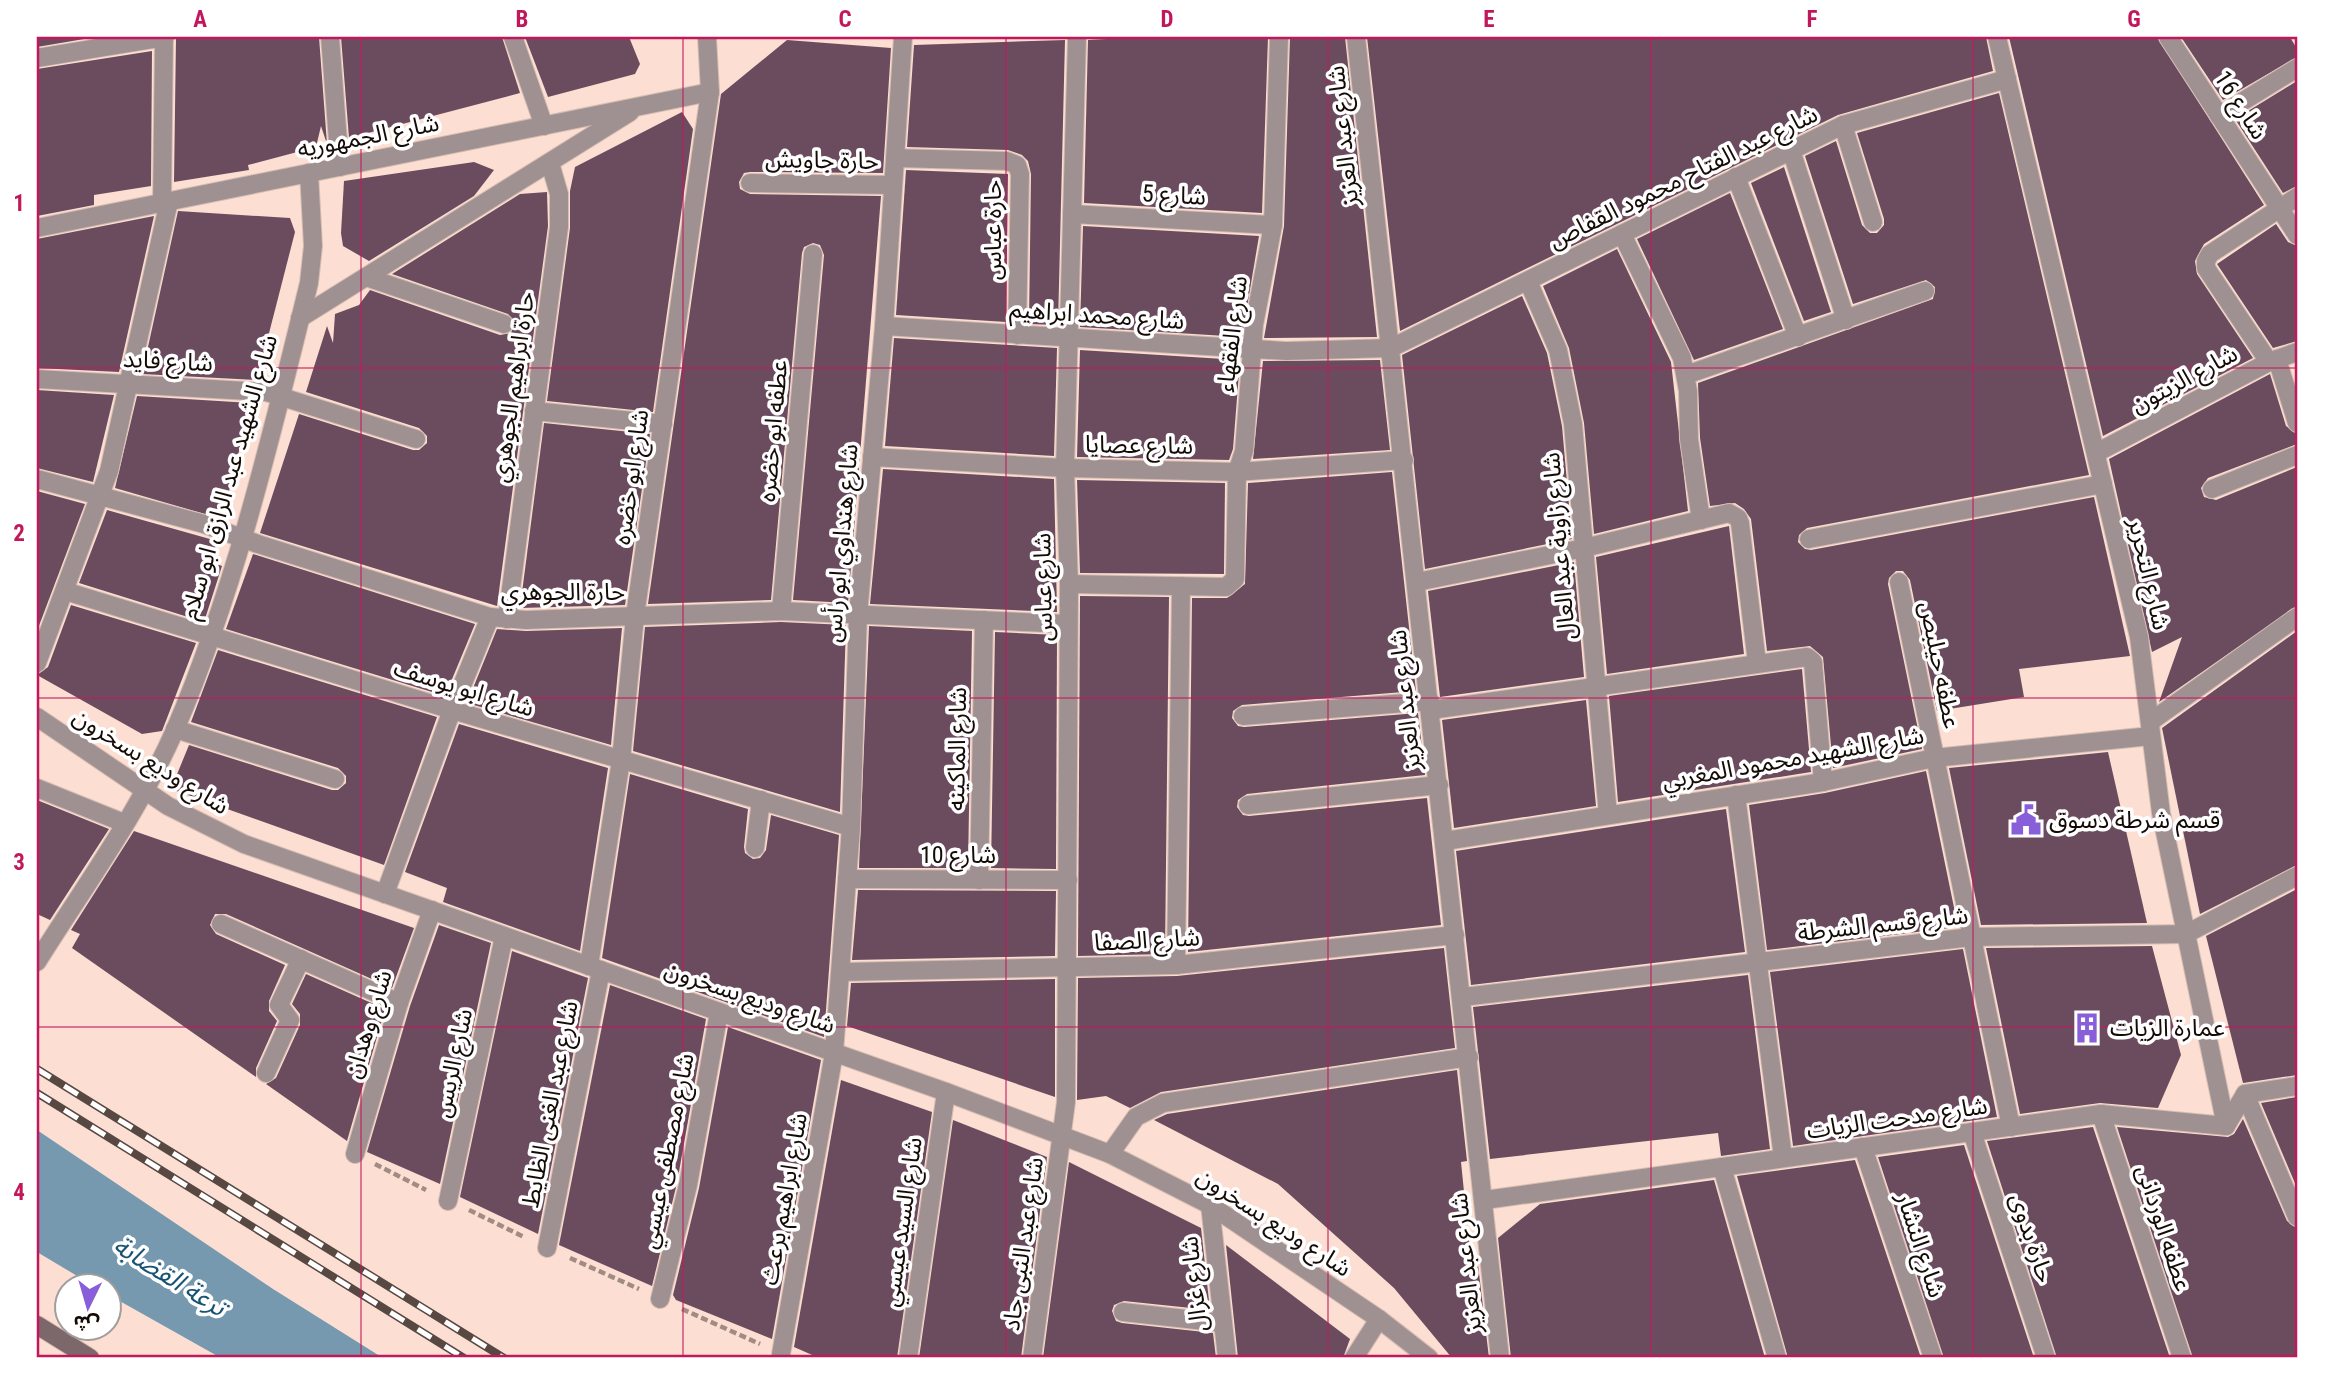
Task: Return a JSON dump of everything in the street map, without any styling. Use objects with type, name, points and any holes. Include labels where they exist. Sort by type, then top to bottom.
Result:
[{"type":"main road","points":[[37,1325],[90,1358]]},
{"type":"street","points":[[37,58],[164,37],[166,202],[129,383],[101,496],[37,663]]},
{"type":"street","points":[[330,37],[340,167]]},
{"type":"street","points":[[513,37],[544,126]]},
{"type":"street","name":"شارع ابو خضره","points":[[595,968],[621,760],[635,616],[710,92],[707,37]]},
{"type":"street","name":"شارع هنداوي ابو رأس","points":[[834,1053],[851,827],[858,615],[884,326],[903,37]]},
{"type":"street","name":"شارع عباس","points":[[1063,1136],[1069,624],[1065,468],[1077,37]]},
{"type":"street","name":"شارع الفقهاء","points":[[1069,584],[1226,587],[1235,579],[1237,472],[1244,451],[1251,349],[1273,225],[1279,37]]},
{"type":"street","name":"شارع عبد العزيز","points":[[1356,37],[1446,841],[1500,1358]]},
{"type":"street","name":"شارع التحرير","points":[[1997,37],[2138,637],[2161,813],[2226,1126]]},
{"type":"street","points":[[2002,56],[2009,37]]},
{"type":"street","name":"شارع 16","points":[[2168,37],[2297,235]]},
{"type":"street","points":[[2219,116],[2297,68]]},
{"type":"street","name":"شارع عبد الفتاح محمود القفاص","points":[[1391,348],[1843,125],[2007,79]]},
{"type":"street","name":"شارع الجمهوريه","points":[[37,228],[710,92]]},
{"type":"street","points":[[300,318],[639,106]]},
{"type":"street","points":[[1843,125],[1873,222]]},
{"type":"street","points":[[1791,150],[1846,320]]},
{"type":"street","name":"حارة عباس","points":[[895,158],[1007,161],[1017,165],[1020,174],[1017,335]]},
{"type":"street","name":"حارة ابراهيم الجوهري","points":[[386,894],[452,710],[498,618],[534,411],[559,227],[559,194],[550,163]]},
{"type":"street","name":"شارع الشهيد عبد الرازق ابو سلام","points":[[37,962],[145,790],[175,729],[243,538],[300,318],[313,246],[309,173]]},
{"type":"street","points":[[1736,177],[1798,337]]},
{"type":"street","name":"حارة جاويش","points":[[750,183],[893,185]]},
{"type":"street","points":[[2297,197],[2210,254],[2206,261],[2206,268],[2273,360],[2297,423]]},
{"type":"street","name":"شارع 5","points":[[1072,214],[1273,225]]},
{"type":"street","points":[[1622,234],[1674,342],[1686,375],[1689,439],[1701,520]]},
{"type":"street","name":"عطفه ابو خضره","points":[[781,611],[813,254]]},
{"type":"street","points":[[366,277],[504,324]]},
{"type":"street","name":"شارع زاوية عبد العال","points":[[1528,281],[1558,350],[1567,387],[1608,815]]},
{"type":"street","points":[[1686,375],[1926,291]]},
{"type":"street","name":"شارع محمد ابراهيم","points":[[884,326],[1251,349],[1321,352],[1391,348]]},
{"type":"street","name":"شارع الزيتون","points":[[2096,453],[2273,360],[2297,352]]},
{"type":"street","name":"شارع فايد","points":[[37,379],[236,389],[281,395],[416,439]]},
{"type":"street","points":[[534,411],[663,424]]},
{"type":"street","points":[[2212,489],[2297,455]]},
{"type":"street","name":"شارع عصايا","points":[[872,457],[1065,468],[1237,472],[1404,460]]},
{"type":"street","name":"حارة الجوهري","points":[[37,479],[204,524],[498,618],[781,611],[1069,624]]},
{"type":"street","points":[[1809,539],[2103,484]]},
{"type":"street","points":[[1417,582],[1584,548],[1729,513],[1738,518],[1757,663]]},
{"type":"street","name":"عطفه حيلبص","points":[[1899,582],[2011,1127]]},
{"type":"street","points":[[1176,965],[1181,586]]},
{"type":"street","name":"شارع ابو يوسف","points":[[65,591],[452,710],[851,827]]},
{"type":"street","name":"شارع الشهيد محمود المغربي","points":[[1446,841],[1823,782],[1934,758],[2151,729],[2297,617]]},
{"type":"street","name":"شارع الماكينه","points":[[979,880],[984,620]]},
{"type":"street","points":[[1243,716],[1431,705],[1597,686],[1807,657],[1813,662],[1823,782]]},
{"type":"street","name":"شارع وديع بسخرون","points":[[37,717],[145,790],[218,833],[946,1092],[1110,1154],[1210,1205],[1379,1319],[1429,1358]]},
{"type":"street","points":[[175,729],[335,779]]},
{"type":"street","points":[[1248,805],[1439,785]]},
{"type":"street","points":[[37,788],[124,823]]},
{"type":"street","points":[[1736,795],[1783,1158]]},
{"type":"street","points":[[755,848],[761,800]]},
{"type":"street","name":"شارع قسم الشرطة","points":[[1463,997],[1971,937],[2186,934],[2297,876]]},
{"type":"street","name":"شارع 10","points":[[847,879],[1068,880]]},
{"type":"street","name":"شارع وهدان","points":[[355,1154],[399,1003],[432,910]]},
{"type":"street","points":[[221,925],[399,1003]]},
{"type":"street","name":"شارع الصفا","points":[[841,972],[1176,965],[1455,935]]},
{"type":"street","name":"شارع الريس","points":[[448,1200],[504,936]]},
{"type":"street","points":[[266,1073],[290,1020],[279,1005],[301,959]]},
{"type":"street","name":"شارع عبد الغنى الظايط","points":[[547,1248],[595,968]]},
{"type":"street","name":"شارع مصطفى عيسي","points":[[660,1299],[688,1185],[719,1012]]},
{"type":"street","name":"شارع ابراهيم برعث","points":[[781,1354],[834,1053]]},
{"type":"street","points":[[1110,1154],[1136,1117],[1163,1103],[1469,1057]]},
{"type":"street","points":[[2245,1094],[2297,1086]]},
{"type":"street","name":"شارع السيد عيسي","points":[[908,1358],[946,1092]]},
{"type":"street","points":[[2226,1126],[2245,1094]]},
{"type":"street","points":[[2245,1094],[2297,1217]]},
{"type":"street","name":"شارع مدحت الزيات","points":[[1485,1200],[2101,1114],[2226,1126]]},
{"type":"street","name":"عطفه الوردانى","points":[[2101,1114],[2182,1358]]},
{"type":"street","name":"حارة بدوى","points":[[1972,1132],[2046,1358]]},
{"type":"street","name":"شارع عبد النبى جاد","points":[[1032,1358],[1063,1136]]},
{"type":"street","name":"شارع النشار","points":[[1863,1147],[1933,1358]]},
{"type":"street","points":[[1723,1167],[1777,1358]]},
{"type":"street","name":"شارع غزال","points":[[1210,1205],[1227,1358]]},
{"type":"street","points":[[1123,1312],[1223,1323]]},
{"type":"street","points":[[1354,1358],[1379,1319]]},
{"type":"water","name":"ترعة القضابة","points":[[37,1130],[273,1289],[383,1358],[221,1358],[122,1302],[122,1272],[71,1272],[37,1252]]},
{"type":"building","points":[[37,37],[96,37],[37,47]]},
{"type":"building","points":[[176,37],[319,37],[327,144],[321,126],[316,147],[248,165],[249,170],[174,182]]},
{"type":"building","points":[[341,37],[502,37],[520,93],[349,138]]},
{"type":"building","points":[[525,37],[629,37],[640,64],[635,74],[548,97]]},
{"type":"building","points":[[1268,37],[1262,213],[1084,203],[1088,40]]},
{"type":"building","points":[[1290,37],[1345,37],[1377,337],[1264,338],[1284,226]]},
{"type":"building","points":[[1367,37],[1986,37],[1993,71],[1838,115],[1400,331]]},
{"type":"building","points":[[2009,37],[2157,37],[2264,205],[2204,244],[2195,261],[2197,274],[2253,358],[2103,436]]},
{"type":"building","points":[[2181,37],[2290,37],[2297,49],[2297,57],[2223,100]]},
{"type":"building","points":[[787,40],[891,48],[883,173],[750,172],[744,173],[739,182],[740,189],[750,194],[881,196],[848,603],[793,600],[824,255],[820,245],[813,243],[804,247],[802,253],[771,600],[648,604],[721,94]]},
{"type":"building","points":[[1065,40],[1058,325],[1029,324],[1031,174],[1028,161],[1022,155],[1008,150],[907,147],[914,45]]},
{"type":"building","points":[[152,51],[151,186],[94,195],[94,205],[37,216],[37,69]]},
{"type":"building","points":[[2297,81],[2297,186],[2283,193],[2235,119]]},
{"type":"building","points":[[1999,93],[2089,475],[1807,528],[1799,535],[1798,542],[1805,549],[1811,550],[2094,497],[2130,656],[2019,669],[2024,697],[1937,711],[1910,580],[1903,571],[1896,571],[1889,578],[1888,584],[1922,749],[1833,768],[1823,657],[1810,646],[1767,651],[1751,519],[1744,509],[1735,503],[1710,506],[1700,438],[1698,383],[1933,299],[1935,287],[1926,280],[1853,304],[1805,156],[1836,141],[1862,225],[1870,233],[1877,233],[1884,225],[1884,219],[1857,133]]},
{"type":"building","points":[[682,112],[693,129],[653,412],[547,401],[570,228],[570,191],[575,167]]},
{"type":"building","points":[[474,162],[494,170],[474,196],[369,261],[343,246],[341,233],[344,181]]},
{"type":"building","points":[[1784,167],[1831,312],[1804,321],[1751,183]]},
{"type":"building","points":[[906,170],[1008,174],[1006,322],[896,315]]},
{"type":"building","points":[[547,192],[548,226],[497,606],[260,533],[299,414],[413,450],[419,450],[427,443],[427,436],[419,428],[306,392],[327,326],[333,343],[335,314],[359,305],[370,290],[500,335],[511,333],[515,322],[508,314],[392,274],[520,194]]},
{"type":"building","points":[[1730,193],[1783,329],[1694,360],[1637,239]]},
{"type":"building","points":[[178,211],[290,218],[295,232],[257,380],[142,374]]},
{"type":"building","points":[[154,216],[119,372],[37,368],[37,239]]},
{"type":"building","points":[[2276,224],[2288,242],[2297,246],[2297,341],[2273,348],[2217,264]]},
{"type":"building","points":[[1083,226],[1259,236],[1242,337],[1080,327]]},
{"type":"building","points":[[1617,249],[1671,362],[1688,511],[1594,534],[1584,423],[1569,348],[1543,286]]},
{"type":"building","points":[[1522,296],[1547,353],[1562,426],[1572,539],[1425,569],[1402,355]]},
{"type":"building","points":[[894,338],[1057,348],[1054,456],[885,446]]},
{"type":"building","points":[[1080,350],[1240,360],[1233,449],[1229,460],[1077,457]]},
{"type":"building","points":[[1380,360],[1390,450],[1253,459],[1263,361]]},
{"type":"building","points":[[2270,374],[2286,426],[2297,434],[2297,444],[2208,478],[2201,488],[2204,497],[2216,500],[2297,467],[2297,606],[2159,702],[2182,637],[2152,652],[2109,459]]},
{"type":"building","points":[[37,390],[114,395],[93,482],[37,468]]},
{"type":"building","points":[[137,396],[251,403],[222,519],[115,488]]},
{"type":"building","points":[[544,423],[650,434],[625,605],[520,608]]},
{"type":"building","points":[[883,469],[1054,479],[1057,612],[870,604]]},
{"type":"building","points":[[1392,472],[1416,691],[1242,705],[1233,711],[1232,718],[1238,726],[1244,727],[1418,713],[1425,775],[1247,794],[1238,800],[1237,807],[1243,815],[1249,816],[1427,798],[1441,925],[1188,952],[1192,598],[1227,598],[1245,584],[1248,483]]},
{"type":"building","points":[[1077,480],[1225,483],[1224,574],[1080,573]]},
{"type":"building","points":[[37,491],[85,504],[37,631]]},
{"type":"building","points":[[107,510],[217,541],[211,562],[222,566],[204,622],[79,583]]},
{"type":"building","points":[[1729,526],[1744,654],[1607,674],[1596,557]]},
{"type":"building","points":[[253,554],[475,624],[445,696],[226,629]]},
{"type":"building","points":[[1574,562],[1584,677],[1440,697],[1428,591]]},
{"type":"building","points":[[1080,596],[1169,597],[1165,954],[1078,956]]},
{"type":"building","points":[[71,605],[196,643],[162,731],[142,734],[37,675],[48,667]]},
{"type":"building","points":[[781,622],[846,625],[840,812],[633,751],[645,627]]},
{"type":"building","points":[[869,626],[972,631],[968,868],[859,868]]},
{"type":"building","points":[[622,628],[611,745],[467,703],[497,629],[526,631]]},
{"type":"building","points":[[2297,631],[2297,865],[2200,914],[2162,728]]},
{"type":"building","points":[[995,632],[1057,635],[1056,869],[991,868]]},
{"type":"building","points":[[218,650],[437,717],[384,865],[171,789],[189,745],[332,790],[338,790],[346,783],[346,776],[338,768],[191,722]]},
{"type":"building","points":[[1802,669],[1811,772],[1618,802],[1609,696]]},
{"type":"building","points":[[1586,700],[1596,806],[1454,828],[1442,720]]},
{"type":"building","points":[[459,724],[608,768],[580,951],[443,902],[447,888],[405,872]]},
{"type":"building","name":"قسم شرطة دسوق","points":[[2108,752],[2147,923],[1981,925],[1949,768]]},
{"type":"building","points":[[1926,771],[1958,927],[1767,950],[1749,805],[1825,793]]},
{"type":"building","points":[[630,774],[748,809],[744,847],[745,853],[753,859],[760,858],[766,850],[771,815],[839,835],[824,1037],[602,958]]},
{"type":"building","points":[[37,800],[109,829],[50,920],[37,914]]},
{"type":"building","points":[[1726,809],[1745,952],[1471,985],[1456,851]]},
{"type":"building","points":[[134,831],[414,928],[392,988],[226,914],[215,914],[210,925],[216,934],[285,965],[269,1001],[269,1011],[277,1021],[256,1068],[256,1077],[72,948],[80,934],[71,930]]},
{"type":"building","points":[[2297,889],[2297,1075],[2243,1083],[2206,936]]},
{"type":"building","points":[[858,890],[1056,891],[1055,956],[852,960]]},
{"type":"building","points":[[439,925],[491,943],[440,1184],[367,1152],[410,1006]]},
{"type":"building","name":"عمارة الزيات","points":[[2152,946],[2181,1055],[2158,1108],[2100,1103],[2020,1114],[1986,948]]},
{"type":"building","points":[[1444,948],[1455,1048],[1161,1092],[1130,1108],[1106,1096],[1077,1100],[1078,978],[1177,976]]},
{"type":"building","points":[[1963,949],[1997,1117],[1793,1146],[1770,972]]},
{"type":"building","points":[[512,951],[588,978],[538,1234],[460,1197]]},
{"type":"building","points":[[306,974],[385,1009],[347,1141],[266,1084],[276,1078],[300,1025],[300,1014],[292,1004]]},
{"type":"building","points":[[1748,975],[1770,1149],[1721,1156],[1718,1133],[1490,1159],[1473,1007]]},
{"type":"building","points":[[1055,979],[1055,1097],[847,1026],[851,983]]},
{"type":"building","points":[[610,985],[706,1019],[677,1183],[652,1286],[559,1245]]},
{"type":"building","points":[[728,1027],[821,1060],[772,1339],[676,1300],[673,1295],[699,1188]]},
{"type":"building","points":[[1457,1070],[1467,1161],[1461,1162],[1471,1261],[1477,1256],[1489,1358],[1452,1358],[1394,1288],[1278,1184],[1154,1120],[1167,1114]]},
{"type":"building","points":[[841,1080],[932,1112],[897,1358],[819,1358],[794,1347]]},
{"type":"building","points":[[2297,1097],[2297,1188],[2261,1103]]},
{"type":"building","points":[[2243,1119],[2287,1221],[2297,1228],[2297,1358],[2193,1358],[2117,1127],[2228,1137],[2234,1134]]},
{"type":"building","points":[[953,1120],[1047,1157],[1021,1358],[919,1358]]},
{"type":"building","points":[[2093,1127],[2170,1358],[2057,1358],[1987,1141]]},
{"type":"building","points":[[1964,1145],[2034,1358],[1944,1358],[1878,1157]]},
{"type":"building","points":[[1855,1160],[1921,1358],[1788,1358],[1737,1176]]},
{"type":"building","points":[[1069,1162],[1201,1228],[1210,1310],[1124,1301],[1114,1305],[1112,1311],[1116,1321],[1122,1323],[1213,1333],[1216,1358],[1043,1358]]},
{"type":"building","points":[[1714,1180],[1765,1358],[1511,1358],[1498,1238],[1540,1204]]},
{"type":"building","points":[[1226,1245],[1350,1339],[1343,1358],[1238,1358]]},
{"type":"railway","points":[[37,1069],[504,1358]]},
{"type":"railway","points":[[37,1093],[464,1358]]},
{"type":"place","name":"قسم شرطة دسوق","points":[[2026,820]]},
{"type":"place","name":"عمارة الزيات","points":[[2087,1028]]}]
